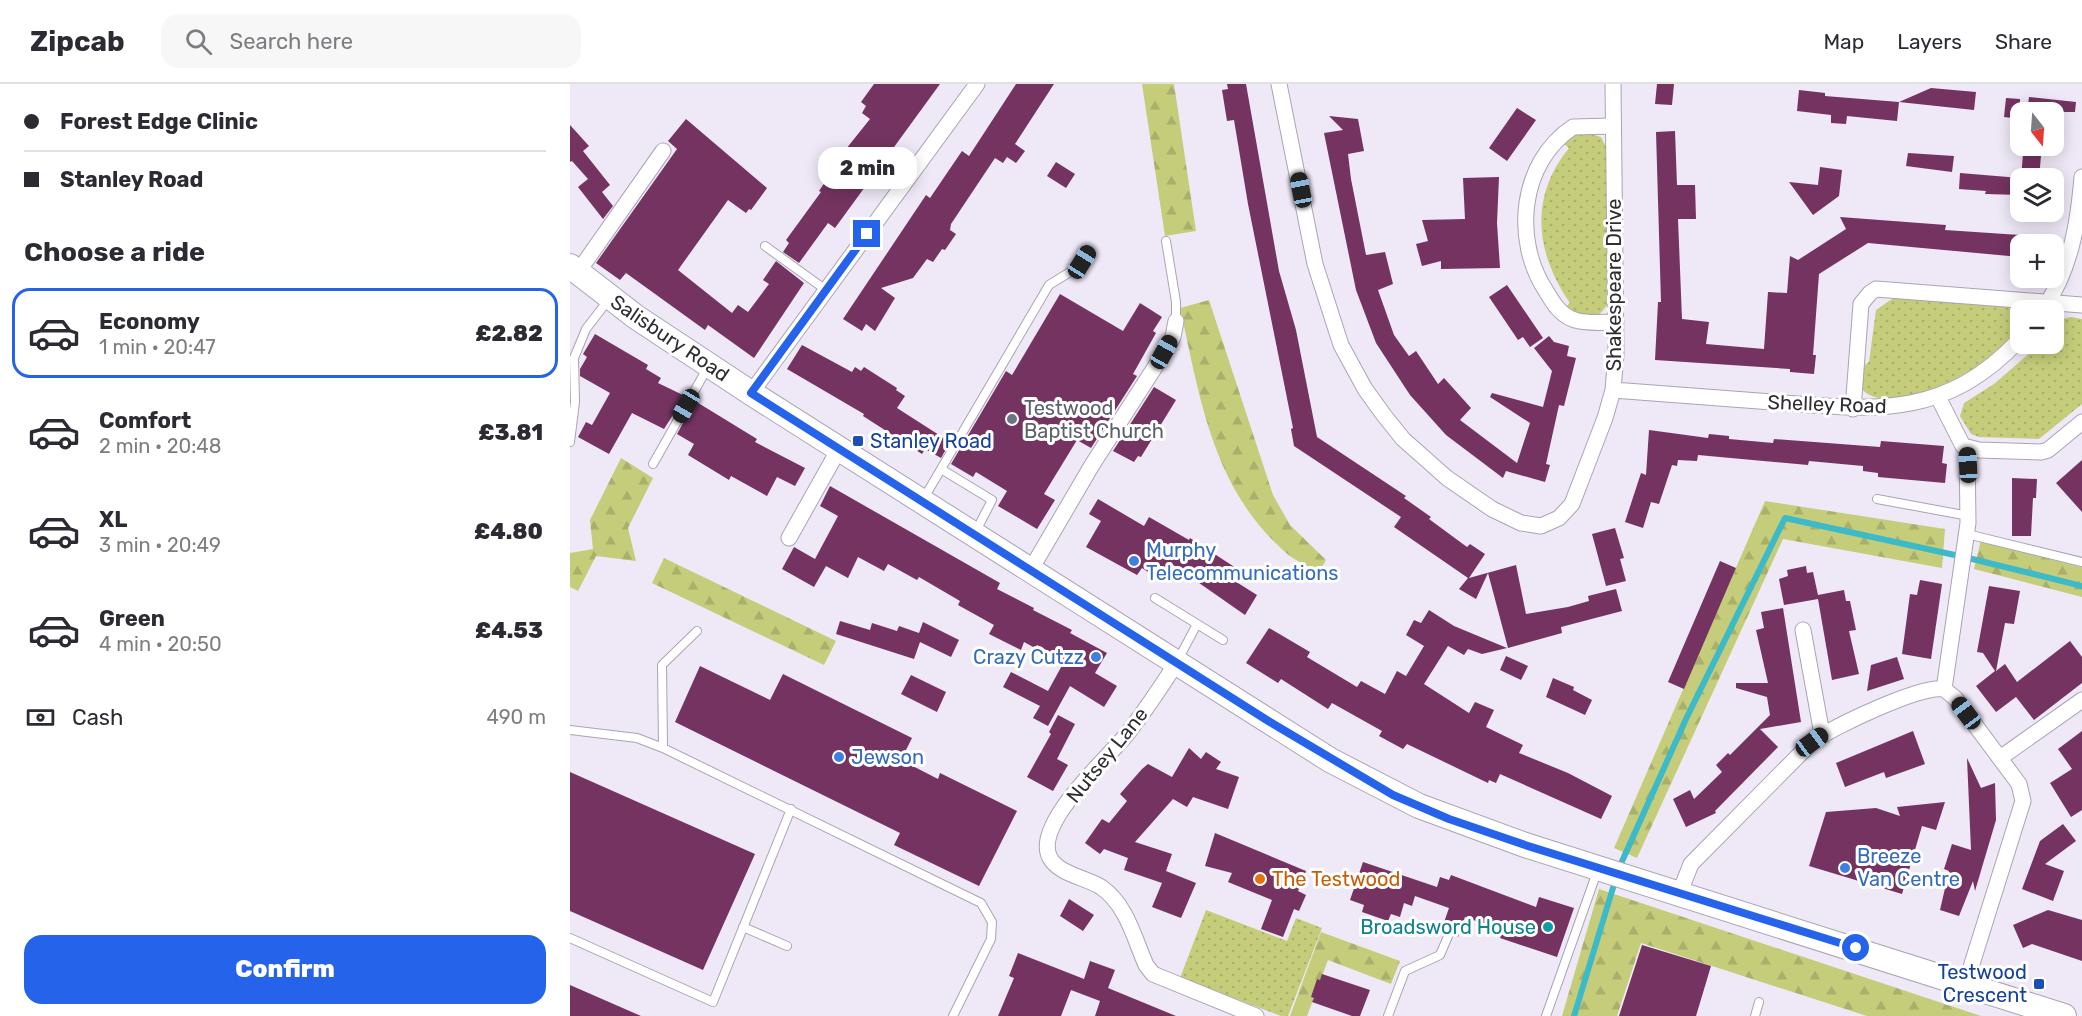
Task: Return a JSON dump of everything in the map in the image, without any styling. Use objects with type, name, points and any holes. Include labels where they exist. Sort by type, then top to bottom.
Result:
[{"type":"main road","name":"Salisbury Road","points":[[574,269],[610,298],[751,393],[1330,760],[1393,795],[1449,819],[2064,1016]]},
{"type":"street","points":[[751,393],[977,84]]},
{"type":"street","name":"Shakespeare Drive","points":[[1279,84],[1316,264],[1331,319],[1341,345],[1365,389],[1403,439],[1447,478],[1502,514],[1530,526],[1551,523],[1566,512],[1572,504],[1613,390],[1616,322],[1613,84]]},
{"type":"street","points":[[1613,126],[1573,128],[1547,152],[1530,189],[1524,226],[1532,265],[1539,281],[1556,307],[1575,320],[1616,322]]},
{"type":"street","points":[[574,269],[663,151]]},
{"type":"street","points":[[2049,300],[2060,281],[2076,234],[2082,177]]},
{"type":"street","points":[[1852,409],[1861,304],[1869,293],[1876,289],[2010,302]]},
{"type":"street","points":[[2064,306],[2082,305]]},
{"type":"street","points":[[1030,571],[1092,465],[1173,337],[1176,321]]},
{"type":"street","name":"Shelley Road","points":[[1613,390],[1852,409],[1895,407],[1938,397],[1961,386],[1985,370],[2010,348]]},
{"type":"street","points":[[1938,397],[1960,443],[1967,448],[2041,453],[2048,450],[2082,422]]},
{"type":"street","points":[[1944,689],[1969,516],[1967,448]]},
{"type":"street","points":[[789,538],[839,449]]},
{"type":"street","points":[[1803,630],[1822,734]]},
{"type":"street","name":"Nutsey Lane","points":[[1177,662],[1127,734],[1078,788],[1056,819],[1049,835],[1048,852],[1054,864],[1101,887],[1111,895],[1124,913],[1146,965],[1153,974],[1256,1016]]},
{"type":"street","points":[[1680,892],[1691,864],[1800,752],[1822,734],[1917,693],[1944,689],[1955,698],[2019,784],[2023,801],[1966,983]]},
{"type":"street","points":[[2000,758],[2082,700]]},
{"type":"lane","points":[[1166,242],[1176,302],[1176,321]]},
{"type":"lane","points":[[765,246],[826,290]]},
{"type":"lane","points":[[921,502],[1049,285],[1058,277],[1078,267],[1089,251]]},
{"type":"lane","points":[[570,442],[575,402],[574,357],[586,329],[610,298]]},
{"type":"lane","points":[[653,464],[709,366]]},
{"type":"lane","points":[[941,469],[992,500],[974,535]]},
{"type":"lane","points":[[1877,499],[1969,516]]},
{"type":"lane","points":[[1967,534],[2082,562]]},
{"type":"lane","points":[[1155,598],[1223,640]]},
{"type":"lane","points":[[1177,662],[1197,624]]},
{"type":"lane","points":[[663,748],[662,665],[697,631]]},
{"type":"lane","points":[[570,730],[637,738],[663,748],[981,903],[992,922],[987,949],[953,1016]]},
{"type":"lane","points":[[570,938],[713,1002],[792,810]]},
{"type":"lane","points":[[1546,1016],[1599,867]]},
{"type":"lane","points":[[743,927],[787,946]]},
{"type":"lane","points":[[1388,1016],[1405,971],[1440,955],[1449,934]]},
{"type":"lane","points":[[1755,1016],[1759,1002]]},
{"type":"green space","points":[[1142,84],[1174,84],[1196,231],[1165,236]]},
{"type":"green space","points":[[1581,131],[1601,137],[1607,149],[1608,304],[1599,315],[1578,315],[1564,308],[1570,303],[1549,264],[1541,225],[1547,186],[1569,148],[1563,143]]},
{"type":"green space","points":[[1899,294],[2007,305],[2010,308],[2010,335],[1998,350],[1976,367],[1951,381],[1924,392],[1899,398],[1877,398],[1862,389],[1861,368],[1869,362],[1876,310]]},
{"type":"green space","points":[[1209,300],[1273,495],[1290,525],[1326,560],[1319,572],[1288,554],[1260,526],[1240,499],[1212,439],[1180,308]]},
{"type":"green space","points":[[2064,319],[2082,319],[2082,404],[2039,439],[1979,437],[1971,434],[1960,416],[1964,403],[1994,384],[2028,354],[2064,354]]},
{"type":"green space","points":[[621,458],[653,478],[628,528],[636,561],[596,556],[578,591],[570,587],[570,553],[593,549],[590,520]]},
{"type":"green space","points":[[1765,501],[1945,529],[1942,568],[1783,539],[1637,858],[1614,848]]},
{"type":"green space","points":[[1981,540],[2082,567],[2082,597],[1974,569]]},
{"type":"green space","points":[[664,558],[836,641],[824,665],[652,583]]},
{"type":"green space","points":[[1599,889],[1981,1016],[1867,1016],[1641,943],[1617,1016],[1562,1016]]},
{"type":"green space","points":[[1206,910],[1287,941],[1296,918],[1322,928],[1288,1016],[1281,1016],[1180,978]]},
{"type":"green space","points":[[1321,932],[1400,961],[1391,984],[1328,960],[1307,1016],[1290,1016]]},
{"type":"building","points":[[874,84],[940,84],[835,228],[828,223],[799,263],[783,252],[789,243],[786,240],[821,192],[819,191],[827,179],[819,174],[829,160],[834,164],[870,119],[862,113],[866,106],[861,102]]},
{"type":"building","points":[[1016,84],[1054,84],[1015,144],[1025,151],[1016,163],[1007,157],[1003,163],[995,158],[951,224],[950,230],[956,234],[933,262],[927,259],[913,278],[881,288],[895,298],[875,331],[866,324],[862,331],[843,319],[926,195],[930,198],[962,151],[969,156]]},
{"type":"building","points":[[1227,84],[1246,84],[1279,271],[1296,330],[1317,437],[1406,496],[1404,498],[1431,517],[1429,519],[1467,547],[1470,544],[1485,554],[1469,578],[1516,565],[1526,614],[1568,607],[1589,601],[1588,596],[1616,589],[1622,611],[1561,627],[1562,633],[1508,648],[1488,573],[1476,599],[1459,589],[1468,578],[1394,527],[1401,517],[1294,446],[1291,429],[1293,428],[1248,204],[1234,120],[1227,121],[1222,90],[1228,89]]},
{"type":"building","points":[[1657,84],[1674,84],[1672,105],[1655,104]]},
{"type":"building","points":[[1931,88],[1976,92],[1974,110],[1899,102]]},
{"type":"building","points":[[1799,90],[1825,93],[1825,96],[1899,102],[1897,121],[1847,116],[1846,124],[1831,123],[1831,115],[1797,111]]},
{"type":"building","points":[[2029,97],[2076,102],[2075,112],[2064,112],[2064,102],[2028,102]]},
{"type":"building","points":[[2006,98],[2020,99],[2020,102],[2010,102],[2010,118],[2004,117]]},
{"type":"building","points":[[1517,108],[1536,120],[1507,161],[1489,148]]},
{"type":"building","points":[[1329,116],[1358,119],[1364,151],[1348,154],[1351,179],[1366,255],[1385,252],[1393,284],[1378,290],[1394,335],[1409,356],[1416,351],[1438,384],[1444,378],[1471,408],[1460,420],[1517,463],[1530,423],[1490,397],[1492,393],[1543,407],[1552,371],[1534,348],[1549,336],[1554,342],[1569,346],[1567,356],[1576,358],[1564,406],[1559,405],[1546,464],[1550,465],[1545,482],[1506,471],[1503,478],[1446,435],[1410,395],[1376,343],[1356,290],[1324,133],[1343,130]]},
{"type":"building","points":[[686,119],[767,188],[751,210],[749,209],[746,213],[728,200],[678,270],[732,313],[738,305],[748,312],[769,284],[763,280],[776,261],[804,283],[754,358],[708,325],[705,330],[626,273],[620,280],[596,263],[677,149],[668,141]]},
{"type":"building","points":[[570,125],[589,146],[583,151],[610,185],[602,192],[613,206],[603,219],[578,187],[588,179],[572,161],[570,162]]},
{"type":"building","points":[[1675,131],[1677,185],[1695,185],[1696,219],[1678,219],[1682,319],[1709,322],[1706,344],[1764,349],[1768,292],[1787,293],[1790,256],[1798,260],[1846,229],[1840,217],[1946,225],[1945,230],[2010,234],[2010,256],[1868,243],[1819,274],[1813,355],[1816,355],[1814,374],[1790,372],[1790,369],[1655,360],[1658,302],[1661,302],[1656,132]]},
{"type":"building","points":[[1908,153],[1954,156],[1952,172],[1906,166]]},
{"type":"building","points":[[2023,156],[2041,156],[2040,168],[2022,168]]},
{"type":"building","points":[[1056,162],[1075,174],[1066,188],[1047,176]]},
{"type":"building","points":[[1820,167],[1842,170],[1839,196],[1813,215],[1789,182],[1818,185]]},
{"type":"building","points":[[1960,173],[2010,177],[2010,195],[1985,194],[1986,191],[1959,189]]},
{"type":"building","points":[[1499,177],[1497,223],[1500,268],[1441,269],[1441,261],[1422,266],[1416,244],[1428,241],[1422,220],[1465,219],[1463,178]]},
{"type":"building","points":[[1507,285],[1543,338],[1530,347],[1523,337],[1518,340],[1489,297]]},
{"type":"building","points":[[1060,294],[1123,331],[1140,303],[1162,317],[1153,331],[1156,333],[1133,374],[1137,376],[1091,448],[1077,440],[1044,494],[1055,500],[1037,529],[998,506],[1007,491],[976,472],[973,477],[951,464],[1006,371],[1012,375]]},
{"type":"building","points":[[595,334],[648,365],[646,369],[661,378],[658,383],[685,396],[664,429],[632,413],[609,454],[578,437],[586,422],[592,425],[610,393],[580,376],[580,369],[587,357],[583,354]]},
{"type":"building","points":[[802,345],[852,372],[855,367],[861,371],[864,367],[897,388],[896,390],[905,396],[897,408],[950,442],[941,458],[925,449],[922,454],[863,416],[864,414],[787,369]]},
{"type":"building","points":[[1154,387],[1176,400],[1141,457],[1138,456],[1134,462],[1113,451]]},
{"type":"building","points":[[695,401],[757,439],[755,442],[805,468],[795,486],[777,477],[767,496],[731,476],[729,480],[688,455],[694,444],[677,434]]},
{"type":"building","points":[[1649,430],[1708,438],[1709,434],[1729,436],[1729,439],[1773,443],[1774,439],[1880,447],[1881,441],[1944,446],[1942,463],[1947,464],[1945,483],[1878,477],[1878,473],[1863,471],[1863,466],[1809,461],[1808,465],[1698,455],[1697,461],[1678,460],[1677,466],[1672,465],[1659,504],[1651,502],[1643,528],[1625,522],[1641,473],[1646,475]]},
{"type":"building","points":[[2082,460],[2082,512],[2056,483]]},
{"type":"building","points":[[2012,478],[2037,479],[2036,498],[2033,498],[2031,536],[2012,536]]},
{"type":"building","points":[[830,486],[1000,583],[997,589],[1072,630],[1070,633],[1107,653],[1095,673],[1117,686],[1104,707],[1070,686],[1048,726],[1033,718],[1040,706],[1003,687],[1011,672],[1048,691],[1065,660],[1037,645],[1035,648],[1024,642],[1021,650],[989,634],[994,625],[958,605],[960,601],[919,577],[917,580],[888,564],[884,571],[858,557],[848,578],[826,566],[814,587],[782,569],[794,547],[815,559],[838,516],[820,506]]},
{"type":"building","points":[[1098,499],[1144,526],[1149,517],[1189,540],[1190,538],[1236,568],[1230,578],[1257,595],[1245,615],[1169,562],[1159,579],[1142,568],[1137,575],[1086,547],[1101,521],[1089,514]]},
{"type":"building","points":[[1615,528],[1624,558],[1620,559],[1626,581],[1606,586],[1592,534]]},
{"type":"building","points":[[1720,561],[1736,568],[1684,689],[1668,682]]},
{"type":"building","points":[[1806,566],[1807,573],[1813,572],[1818,595],[1844,590],[1846,601],[1850,601],[1856,630],[1849,631],[1859,674],[1832,680],[1818,599],[1784,605],[1779,579],[1788,576],[1787,570]]},
{"type":"building","points":[[1920,580],[1942,584],[1931,659],[1902,654],[1910,594],[1917,595]]},
{"type":"building","points":[[1989,586],[2020,591],[2014,624],[2005,623],[1996,671],[2005,664],[2017,682],[2070,641],[2082,657],[2082,683],[2034,720],[2016,697],[1996,712],[1976,686],[1995,671],[1983,653],[1977,652]]},
{"type":"building","points":[[1783,608],[1801,722],[1760,729],[1778,747],[1715,811],[1716,813],[1686,827],[1673,799],[1690,790],[1694,799],[1722,772],[1716,765],[1728,753],[1730,755],[1770,715],[1767,697],[1736,688],[1736,683],[1768,683],[1756,630],[1764,628],[1761,612]]},
{"type":"building","points":[[1429,610],[1454,626],[1507,648],[1482,654],[1468,649],[1464,655],[1448,646],[1424,684],[1469,713],[1475,702],[1494,710],[1486,727],[1523,745],[1519,753],[1568,773],[1612,796],[1601,819],[1500,774],[1496,783],[1489,780],[1488,783],[1407,744],[1403,749],[1379,736],[1382,731],[1332,703],[1328,709],[1281,679],[1278,683],[1246,663],[1269,628],[1310,652],[1307,657],[1357,687],[1361,681],[1385,694],[1397,671],[1406,676],[1424,646],[1406,635],[1414,620],[1421,623]]},
{"type":"building","points":[[840,621],[870,630],[872,623],[897,631],[899,626],[919,633],[923,622],[959,640],[951,657],[920,642],[914,659],[836,634]]},
{"type":"building","points":[[1506,656],[1528,666],[1521,680],[1500,670]]},
{"type":"building","points":[[1897,657],[1904,679],[1867,691],[1871,665]]},
{"type":"building","points":[[700,666],[770,700],[783,674],[912,738],[901,760],[938,779],[940,773],[1017,811],[979,886],[894,845],[900,833],[675,722]]},
{"type":"building","points":[[911,675],[946,692],[937,712],[901,694]]},
{"type":"building","points":[[1553,678],[1574,687],[1573,690],[1592,700],[1585,715],[1546,697]]},
{"type":"building","points":[[1058,715],[1075,724],[1057,759],[1068,765],[1053,791],[1027,777],[1051,734],[1049,732]]},
{"type":"building","points":[[1913,731],[1925,764],[1886,778],[1884,772],[1845,787],[1836,763]]},
{"type":"building","points":[[2082,731],[2082,810],[2071,817],[2050,783],[2072,769],[2058,749]]},
{"type":"building","points":[[1189,748],[1201,759],[1206,752],[1221,762],[1216,769],[1239,777],[1228,809],[1193,797],[1187,807],[1173,799],[1135,842],[1172,854],[1166,871],[1196,883],[1181,918],[1152,907],[1162,883],[1124,870],[1128,858],[1104,849],[1100,854],[1085,843],[1102,819],[1109,823],[1127,801],[1120,794],[1142,769],[1148,764],[1172,777]]},
{"type":"building","points":[[1967,758],[1981,788],[1995,783],[1996,820],[1975,891],[1973,881],[1959,916],[1940,910],[1949,871],[1944,869],[1952,844],[1971,850]]},
{"type":"building","points":[[570,772],[755,854],[703,970],[570,911]]},
{"type":"building","points":[[1945,802],[1936,830],[1922,826],[1902,894],[1809,866],[1826,812],[1876,808],[1900,816],[1897,807]]},
{"type":"building","points":[[2063,824],[2076,841],[2045,864],[2064,871],[2053,901],[2022,889],[2040,841]]},
{"type":"building","points":[[1215,833],[1306,871],[1298,891],[1306,895],[1299,911],[1294,909],[1283,937],[1261,929],[1272,900],[1228,882],[1232,873],[1205,866]]},
{"type":"building","points":[[1363,862],[1437,887],[1440,877],[1449,880],[1451,875],[1536,907],[1539,897],[1574,908],[1557,957],[1500,938],[1503,931],[1465,917],[1458,937],[1451,928],[1441,931],[1449,908],[1415,896],[1412,906],[1404,903],[1400,917],[1391,914],[1388,921],[1362,912],[1364,905],[1350,900]]},
{"type":"building","points":[[1069,899],[1094,915],[1083,931],[1060,916]]},
{"type":"building","points":[[2048,910],[2082,920],[2082,961],[2032,944],[2023,948],[2013,925]]},
{"type":"building","points":[[1642,945],[1711,966],[1696,1016],[1619,1016]]},
{"type":"building","points":[[1018,953],[1084,979],[1090,961],[1115,970],[1108,988],[1176,1016],[1095,1016],[1100,1001],[1071,990],[1061,1016],[998,1016],[1014,978],[1009,976]]},
{"type":"building","points":[[1322,974],[1370,990],[1360,1016],[1352,1016],[1312,1002],[1314,998],[1311,997],[1317,979],[1320,980]]},
{"type":"building","points":[[570,985],[641,1016],[570,1016]]},
{"type":"waterway","points":[[1619,868],[1686,719],[1785,518],[1964,557],[2082,586]]},
{"type":"waterway","points":[[1574,1016],[1616,878]]},
{"type":"place","name":"Testwood Baptist Church","points":[[1012,419]]},
{"type":"place","name":"Stanley Road","points":[[858,441]]},
{"type":"place","name":"Murphy Telecommunications","points":[[1134,561]]},
{"type":"place","name":"Crazy Cutzz","points":[[1096,657]]},
{"type":"place","name":"Jewson","points":[[839,757]]},
{"type":"place","name":"Breeze Van Centre","points":[[1845,868]]},
{"type":"place","name":"The Testwood","points":[[1260,879]]},
{"type":"place","name":"Broadsword House","points":[[1548,927]]},
{"type":"place","name":"Testwood Crescent","points":[[2039,984]]},
{"type":"route","points":[[867,234],[751,393],[1330,760],[1393,795],[1449,819],[1525,845],[1856,948]]}]
